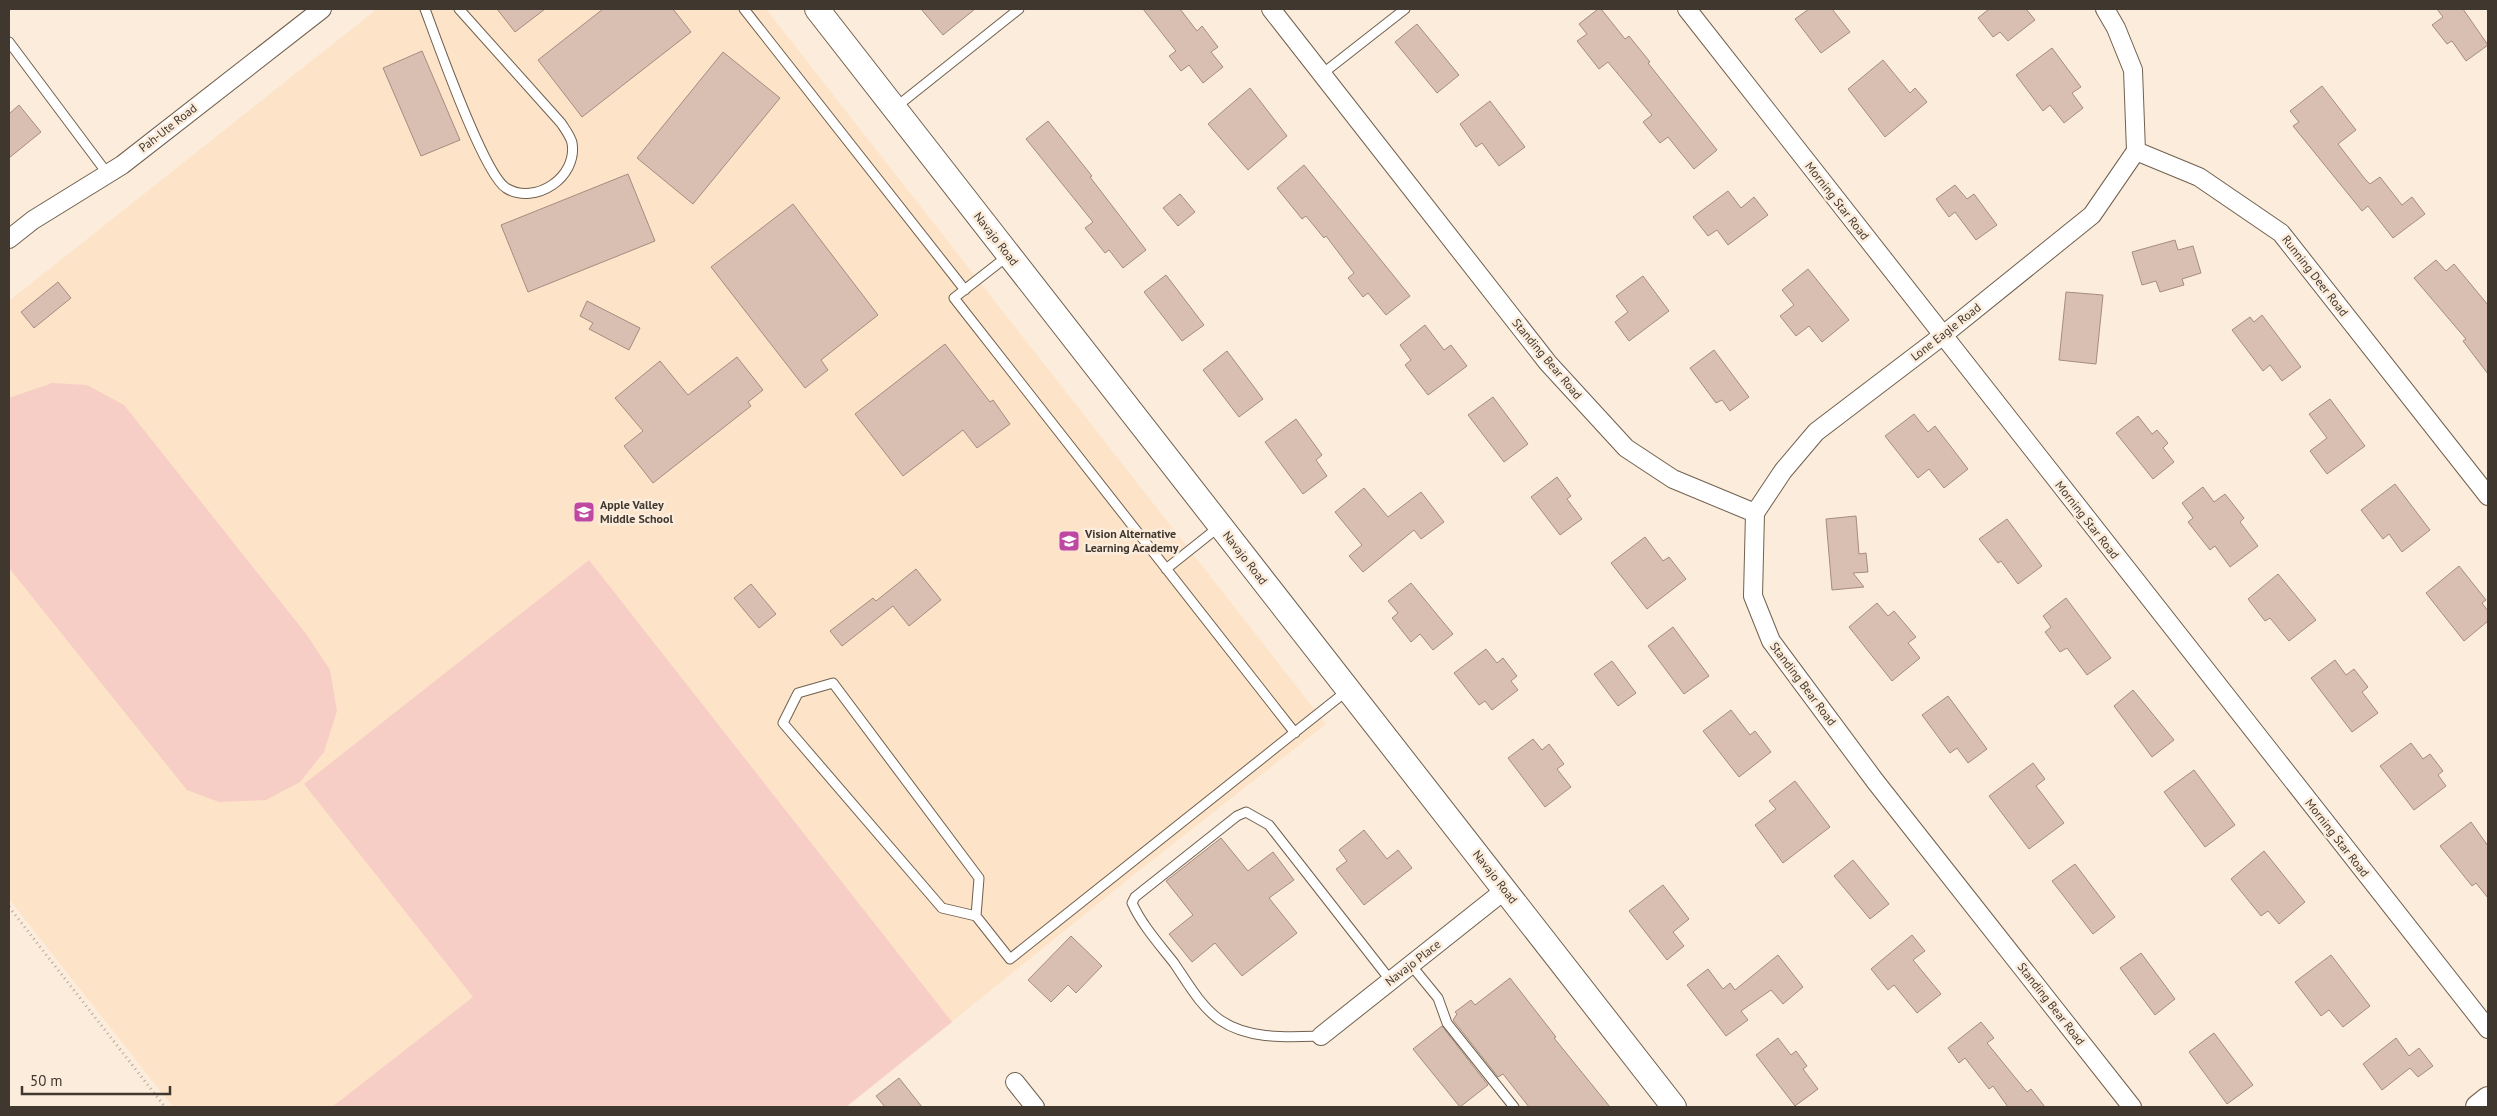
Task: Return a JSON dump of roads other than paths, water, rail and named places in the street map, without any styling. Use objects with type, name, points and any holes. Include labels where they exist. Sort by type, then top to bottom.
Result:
[{"type":"main road","name":"Navajo Road","points":[[816,9],[1674,1107]]},
{"type":"main road","points":[[2478,1107],[2488,1099]]},
{"type":"street","name":"Pah-Ute Road","points":[[9,239],[33,220],[107,174],[322,9]]},
{"type":"street","name":"Standing Bear Road","points":[[1271,9],[1548,363],[1626,448],[1673,479],[1755,513],[1753,596],[1771,641],[1875,781],[2132,1107]]},
{"type":"street","name":"Morning Star Road","points":[[1687,9],[2488,1029]]},
{"type":"street","points":[[2105,9],[2116,28],[2133,70],[2136,150]]},
{"type":"street","name":"Lone Eagle Road","points":[[1755,513],[1783,471],[1816,432],[1942,336],[2092,215],[2136,150]]},
{"type":"street","name":"Running Deer Road","points":[[2136,150],[2199,177],[2282,233],[2488,496]]},
{"type":"street","name":"Navajo Place","points":[[1321,1036],[1505,890]]},
{"type":"street","points":[[1015,1082],[1035,1107]]},
{"type":"lane","points":[[425,9],[466,114],[495,177],[506,187],[521,194],[542,192],[559,181],[572,160],[572,142],[562,123],[460,9]]},
{"type":"lane","points":[[744,9],[964,290]]},
{"type":"lane","points":[[894,108],[1019,9]]},
{"type":"lane","points":[[1322,74],[1405,9]]},
{"type":"lane","points":[[9,42],[107,174]]},
{"type":"lane","points":[[1009,255],[954,298],[1295,733]]},
{"type":"lane","points":[[1166,569],[1220,526]]},
{"type":"lane","points":[[976,916],[979,878],[833,683],[798,693],[783,723],[942,908],[976,916],[1010,959],[1349,690]]},
{"type":"lane","points":[[1321,1036],[1278,1037],[1236,1028],[1219,1020],[1204,1004],[1141,921],[1132,903],[1135,896],[1237,816],[1246,812],[1269,825],[1391,981]]},
{"type":"lane","points":[[1411,964],[1438,998],[1447,1023],[1514,1107]]},
{"type":"place","name":"Apple Valley Middle School","points":[[584,512]]},
{"type":"place","name":"Vision Alternative Learning Academy","points":[[1069,541]]}]
